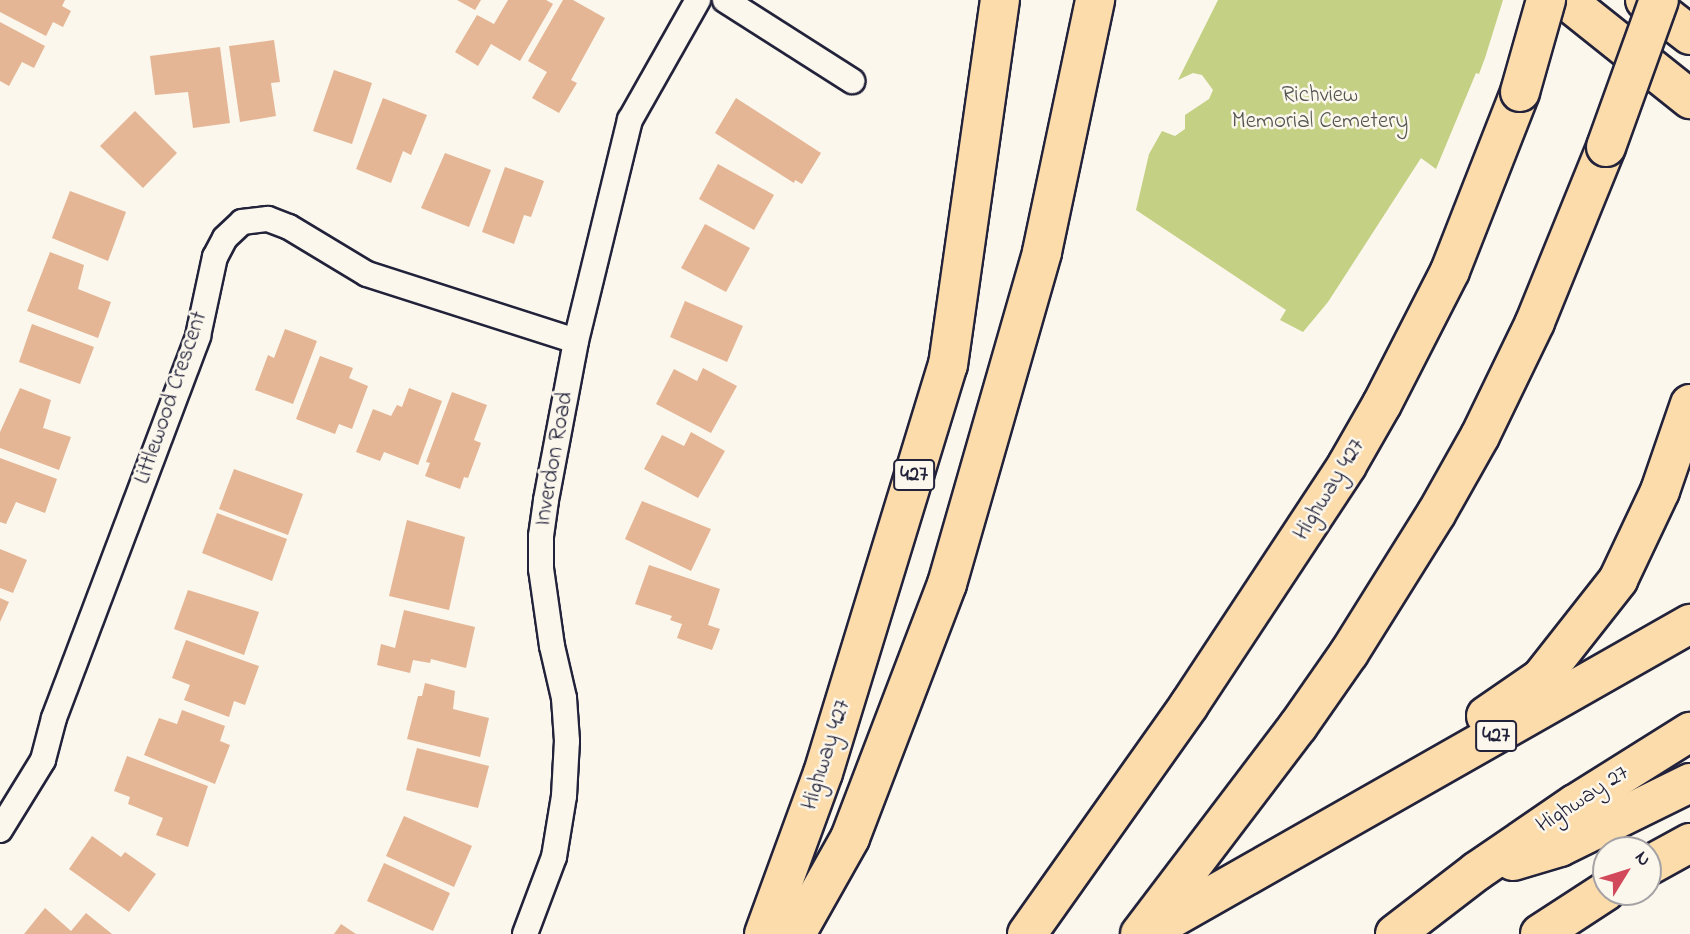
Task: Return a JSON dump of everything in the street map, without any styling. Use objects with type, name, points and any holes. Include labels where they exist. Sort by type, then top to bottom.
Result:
[{"type":"main road","name":"Highway 427","points":[[764,934],[823,774],[948,365],[1000,0]]},
{"type":"main road","points":[[796,934],[850,838],[947,584],[1042,252],[1095,0]]},
{"type":"main road","name":"Highway 427","points":[[1034,924],[1242,627],[1314,518],[1376,414],[1450,271],[1520,92],[1546,0]]},
{"type":"main road","points":[[1566,0],[1690,99]]},
{"type":"main road","points":[[1645,0],[1690,36]]},
{"type":"main road","points":[[1143,934],[1298,726],[1385,597],[1480,436],[1535,321],[1606,147],[1659,0]]},
{"type":"main road","points":[[1301,845],[1541,678],[1618,580],[1660,491],[1690,404]]},
{"type":"main road","name":"427","points":[[1143,934],[1690,624]]},
{"type":"main road","name":"Highway 27","points":[[1395,934],[1477,871],[1575,804],[1690,732]]},
{"type":"main road","points":[[1477,871],[1560,847],[1690,783]]},
{"type":"main road","points":[[1662,858],[1690,843]]},
{"type":"main road","points":[[1539,934],[1592,900]]},
{"type":"street","name":"Inverdon Road","points":[[525,934],[554,857],[564,796],[567,740],[564,698],[544,594],[541,536],[576,341],[630,120],[698,0]]},
{"type":"street","points":[[725,0],[852,81]]},
{"type":"street","name":"Littlewood Crescent","points":[[0,830],[43,760],[54,718],[198,336],[215,257],[225,238],[242,222],[268,219],[293,228],[345,263],[367,274],[576,341]]},
{"type":"green space","name":"Richview Memorial Cemetery","points":[[1218,0],[1503,0],[1479,74],[1476,73],[1436,169],[1421,158],[1328,302],[1303,332],[1280,320],[1286,310],[1136,210],[1149,154],[1162,131],[1175,136],[1185,129],[1185,115],[1209,99],[1213,90],[1202,75],[1193,73],[1178,80]]},
{"type":"building","points":[[0,0],[65,0],[62,6],[71,11],[63,27],[53,22],[46,36],[0,12]]},
{"type":"building","points":[[457,0],[481,0],[475,10]]},
{"type":"building","points":[[508,0],[546,0],[553,4],[520,61],[491,44],[478,66],[455,52],[477,15],[494,24]]},
{"type":"building","points":[[563,0],[573,0],[605,18],[571,80],[577,83],[559,113],[532,98],[547,72],[528,61]]},
{"type":"building","points":[[0,22],[45,46],[34,68],[22,62],[9,86],[0,81]]},
{"type":"building","points":[[274,40],[280,82],[271,83],[276,116],[240,122],[229,46]]},
{"type":"building","points":[[220,47],[230,123],[193,128],[188,92],[155,95],[150,56]]},
{"type":"building","points":[[334,70],[372,83],[352,144],[313,131]]},
{"type":"building","points":[[383,98],[427,115],[411,155],[403,151],[391,183],[356,169]]},
{"type":"building","points":[[736,98],[821,153],[802,184],[795,180],[794,183],[715,133]]},
{"type":"building","points":[[135,111],[177,153],[143,188],[100,146]]},
{"type":"building","points":[[445,153],[491,170],[469,227],[421,208]]},
{"type":"building","points":[[718,164],[774,195],[754,230],[699,199]]},
{"type":"building","points":[[505,167],[544,181],[531,217],[524,215],[514,244],[482,232]]},
{"type":"building","points":[[70,191],[126,212],[108,261],[52,238]]},
{"type":"building","points":[[705,224],[750,248],[726,292],[681,268]]},
{"type":"building","points":[[50,252],[84,265],[78,289],[111,302],[98,338],[27,311]]},
{"type":"building","points":[[685,301],[743,326],[727,362],[670,337]]},
{"type":"building","points":[[32,324],[94,347],[80,384],[19,362]]},
{"type":"building","points":[[285,329],[317,341],[293,404],[255,390],[268,355],[274,358]]},
{"type":"building","points":[[320,356],[353,368],[349,378],[368,386],[352,429],[339,424],[335,434],[296,419]]},
{"type":"building","points":[[703,368],[737,386],[711,433],[656,404],[674,369],[697,381]]},
{"type":"building","points":[[20,388],[51,400],[43,428],[71,437],[59,470],[0,448],[0,432]]},
{"type":"building","points":[[409,388],[442,401],[418,465],[384,452],[380,461],[356,452],[373,409],[391,416],[397,405],[402,407]]},
{"type":"building","points":[[452,392],[487,405],[474,440],[481,443],[468,478],[464,477],[460,489],[425,476],[430,463],[426,462]]},
{"type":"building","points":[[691,432],[725,451],[698,498],[644,469],[662,435],[684,446]]},
{"type":"building","points":[[0,458],[57,479],[45,513],[16,502],[6,524],[0,522]]},
{"type":"building","points":[[234,469],[303,494],[288,535],[219,509]]},
{"type":"building","points":[[642,501],[711,529],[691,571],[625,539]]},
{"type":"building","points":[[217,513],[287,539],[272,581],[202,553]]},
{"type":"building","points":[[407,520],[465,537],[449,610],[389,596]]},
{"type":"building","points":[[0,549],[27,560],[13,593],[0,588]]},
{"type":"building","points":[[649,565],[720,589],[708,625],[720,629],[712,650],[677,638],[682,624],[670,620],[672,616],[635,604]]},
{"type":"building","points":[[188,590],[259,612],[244,655],[174,629]]},
{"type":"building","points":[[0,598],[9,602],[0,622]]},
{"type":"building","points":[[404,610],[475,627],[466,668],[431,659],[430,663],[413,660],[410,673],[377,665],[381,644],[395,648]]},
{"type":"building","points":[[186,640],[259,666],[245,705],[234,701],[229,717],[184,700],[190,685],[172,678]]},
{"type":"building","points":[[425,683],[455,691],[453,709],[489,718],[480,757],[407,739],[418,696],[422,696]]},
{"type":"building","points":[[182,710],[225,726],[220,741],[230,745],[215,784],[144,755],[159,718],[177,724]]},
{"type":"building","points":[[417,748],[489,766],[478,808],[406,790]]},
{"type":"building","points":[[127,756],[208,786],[188,847],[156,835],[163,818],[128,804],[130,797],[114,791]]},
{"type":"building","points":[[404,816],[472,846],[454,887],[386,856]]},
{"type":"building","points":[[92,836],[121,857],[125,852],[156,874],[129,912],[69,869]]},
{"type":"building","points":[[384,863],[450,893],[433,931],[367,901]]},
{"type":"building","points":[[45,908],[71,931],[86,913],[112,934],[24,934]]},
{"type":"building","points":[[341,924],[356,934],[334,934]]}]
